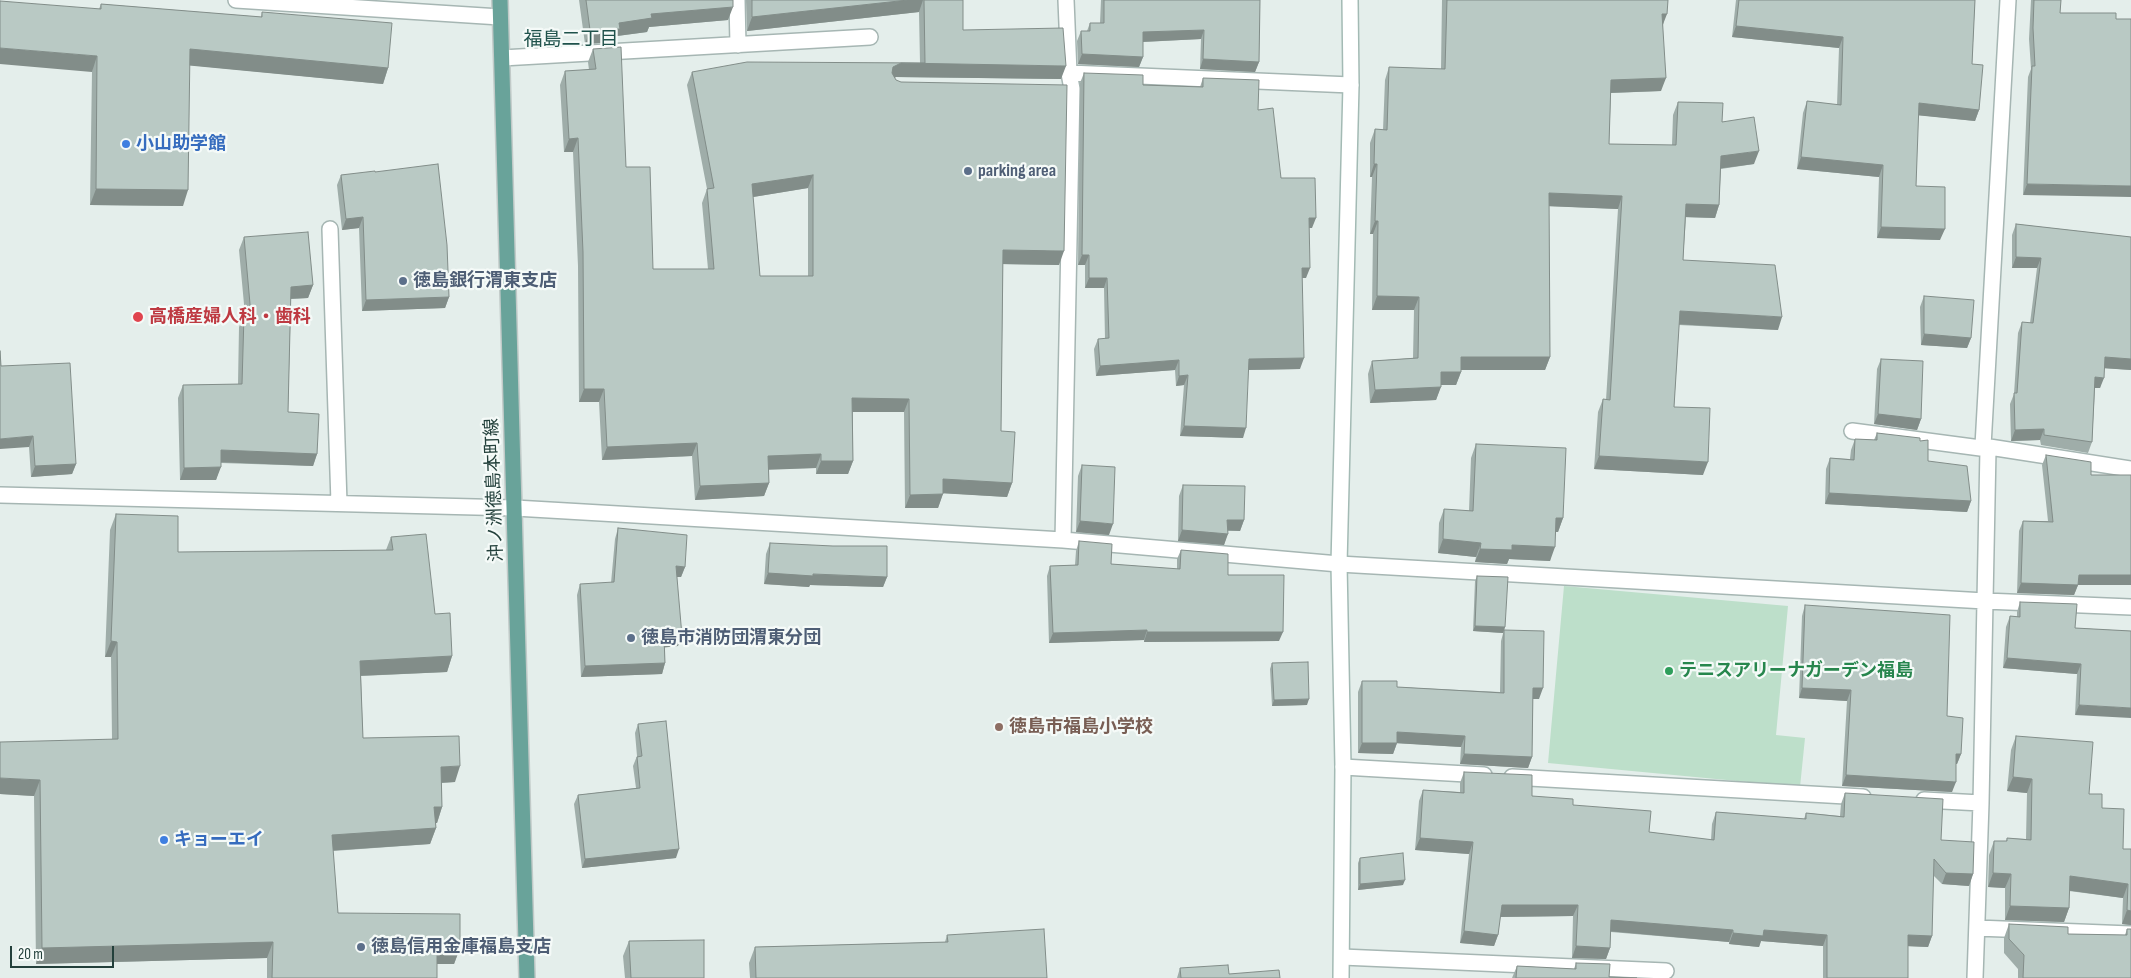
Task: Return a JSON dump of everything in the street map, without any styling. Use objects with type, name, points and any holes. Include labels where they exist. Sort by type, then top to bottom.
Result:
[{"type":"main road","name":"沖ノ洲徳島本町線","points":[[500,0],[527,978]]},
{"type":"street","points":[[236,0],[500,17]]},
{"type":"street","points":[[738,0],[738,45]]},
{"type":"street","points":[[1064,540],[1067,89],[1069,73],[1066,0]]},
{"type":"street","points":[[1341,978],[1343,767],[1340,564],[1351,85],[1350,0]]},
{"type":"street","points":[[1975,978],[1986,601],[1986,447],[2008,0]]},
{"type":"street","points":[[502,58],[870,37]]},
{"type":"street","points":[[1069,73],[1351,85]]},
{"type":"street","points":[[330,229],[339,503]]},
{"type":"street","points":[[1852,431],[1986,447],[2131,469]]},
{"type":"street","points":[[0,495],[514,508],[1064,540],[1340,564],[1986,601],[2131,607]]},
{"type":"street","points":[[1343,767],[1881,798]]},
{"type":"street","points":[[1911,799],[1981,803]]},
{"type":"street","points":[[1977,928],[2131,934]]},
{"type":"street","points":[[1342,957],[1666,971]]},
{"type":"green space","name":"テニスアリーナガーデン福島","points":[[1564,586],[1788,606],[1776,735],[1805,738],[1800,787],[1548,763]]},
{"type":"building","points":[[586,0],[733,0],[733,7],[651,14],[652,18],[619,23],[620,29],[590,30]]},
{"type":"building","points":[[752,0],[908,0],[752,17]]},
{"type":"building","points":[[924,0],[963,0],[963,30],[1063,28],[1066,66],[901,63],[893,67],[892,73],[896,80],[901,82],[1067,85],[1064,251],[1003,250],[1001,431],[1015,432],[1012,483],[943,479],[943,494],[910,495],[909,399],[852,398],[853,461],[821,461],[821,454],[768,456],[769,483],[700,486],[697,443],[607,447],[604,389],[584,389],[583,252],[578,138],[569,139],[565,71],[596,69],[593,49],[621,47],[626,167],[650,167],[653,269],[714,269],[707,189],[714,188],[692,72],[747,62],[925,63]],"holes":[[[813,175],[813,276],[760,276],[752,184]]]},
{"type":"building","points":[[1104,0],[1260,0],[1259,62],[1203,59],[1204,30],[1143,32],[1143,57],[1082,54],[1081,31],[1090,31],[1090,23],[1104,23]]},
{"type":"building","points":[[1447,0],[1668,0],[1667,14],[1662,14],[1666,78],[1611,80],[1609,144],[1676,145],[1678,102],[1723,103],[1722,122],[1754,117],[1759,151],[1721,156],[1719,205],[1686,204],[1683,260],[1775,265],[1782,317],[1680,311],[1674,407],[1710,408],[1708,462],[1599,456],[1603,399],[1610,400],[1622,196],[1549,193],[1550,357],[1461,357],[1461,372],[1441,372],[1441,387],[1375,390],[1372,361],[1418,358],[1419,297],[1377,296],[1378,221],[1375,221],[1377,164],[1374,164],[1375,129],[1387,130],[1389,67],[1445,69]]},
{"type":"building","points":[[1739,0],[1975,0],[1972,64],[1983,65],[1979,110],[1919,103],[1916,186],[1945,187],[1945,229],[1881,227],[1883,165],[1801,157],[1807,101],[1841,105],[1843,37],[1736,26]]},
{"type":"building","points":[[2034,0],[2061,0],[2060,13],[2116,13],[2116,19],[2131,19],[2131,186],[2027,184],[2032,66],[2035,66]]},
{"type":"building","points":[[0,1],[101,9],[101,4],[262,17],[262,12],[392,23],[388,68],[190,49],[188,190],[96,189],[97,56],[0,48]]},
{"type":"building","points":[[1084,73],[1143,75],[1143,85],[1203,87],[1203,78],[1259,80],[1258,110],[1273,108],[1281,178],[1315,178],[1316,218],[1309,218],[1310,268],[1302,268],[1304,358],[1249,359],[1246,428],[1184,426],[1188,375],[1179,376],[1179,360],[1100,366],[1098,339],[1109,338],[1107,278],[1089,278],[1089,255],[1082,255]]},
{"type":"building","points":[[438,164],[447,245],[449,297],[366,300],[363,217],[346,219],[341,175]]},
{"type":"building","points":[[2016,224],[2131,237],[2131,359],[2105,357],[2104,378],[2095,377],[2092,442],[2044,435],[2044,429],[2015,430],[2014,393],[2017,393],[2022,322],[2033,323],[2041,258],[2016,257]]},
{"type":"building","points":[[308,232],[313,285],[291,287],[288,412],[319,414],[317,454],[221,450],[221,467],[184,468],[183,385],[242,384],[244,315],[251,315],[244,237]]},
{"type":"building","points":[[1924,296],[1974,300],[1971,338],[1924,334]]},
{"type":"building","points":[[0,351],[1,366],[70,363],[76,464],[35,466],[33,436],[0,439]]},
{"type":"building","points":[[1881,359],[1923,361],[1921,419],[1878,414]]},
{"type":"building","points":[[1877,433],[1920,438],[1920,441],[1928,440],[1928,461],[1967,466],[1971,501],[1829,493],[1830,458],[1854,460],[1855,439],[1877,440]]},
{"type":"building","points":[[1476,444],[1566,448],[1563,518],[1556,518],[1555,547],[1512,545],[1512,550],[1480,549],[1481,543],[1443,539],[1444,509],[1473,511]]},
{"type":"building","points":[[2046,455],[2091,462],[2091,475],[2131,475],[2131,575],[2079,575],[2078,585],[2021,583],[2023,521],[2053,522]]},
{"type":"building","points":[[1082,465],[1115,467],[1113,524],[1080,521]]},
{"type":"building","points":[[1183,485],[1245,486],[1244,520],[1227,520],[1228,534],[1182,530]]},
{"type":"building","points":[[116,514],[178,516],[178,552],[393,550],[391,537],[426,534],[435,614],[450,613],[452,656],[360,661],[363,738],[459,736],[460,766],[441,767],[442,807],[434,807],[436,828],[332,835],[338,913],[460,914],[460,948],[437,948],[437,978],[272,978],[273,942],[42,948],[40,780],[0,778],[0,742],[118,739],[117,642],[111,641]]},
{"type":"building","points":[[618,528],[687,535],[685,567],[676,566],[682,636],[664,637],[665,663],[585,666],[580,584],[614,582]]},
{"type":"building","points":[[1079,541],[1112,544],[1111,564],[1180,569],[1181,550],[1228,554],[1228,575],[1284,575],[1283,632],[1147,632],[1147,630],[1053,633],[1050,566],[1078,565]]},
{"type":"building","points":[[770,543],[887,546],[887,577],[768,573]]},
{"type":"building","points":[[1477,576],[1508,577],[1505,627],[1475,626]]},
{"type":"building","points":[[2020,602],[2077,604],[2075,628],[2131,631],[2131,708],[2079,705],[2081,664],[2007,658],[2010,616],[2020,617]]},
{"type":"building","points":[[1805,605],[1950,615],[1947,716],[1963,718],[1961,754],[1956,754],[1956,782],[1846,775],[1851,690],[1802,688]]},
{"type":"building","points":[[1504,630],[1544,631],[1543,688],[1533,688],[1532,757],[1464,754],[1465,736],[1397,732],[1397,743],[1362,743],[1362,681],[1397,681],[1397,687],[1504,693]]},
{"type":"building","points":[[1308,662],[1309,699],[1274,700],[1272,663]]},
{"type":"building","points":[[666,721],[679,849],[585,859],[578,795],[640,788],[637,757],[642,756],[638,724]]},
{"type":"building","points":[[2016,736],[2093,742],[2089,794],[2102,794],[2102,808],[2124,809],[2123,849],[2131,849],[2131,911],[2127,910],[2128,884],[2070,876],[2069,908],[2010,906],[2011,874],[1993,873],[1994,841],[2007,841],[2007,838],[2031,840],[2032,779],[2013,777]]},
{"type":"building","points":[[1464,772],[1532,775],[1532,796],[1573,799],[1573,805],[1651,811],[1649,832],[1714,840],[1716,812],[1806,819],[1806,813],[1844,817],[1845,793],[1943,799],[1941,840],[1974,842],[1973,874],[1946,873],[1934,859],[1932,936],[1908,935],[1908,978],[1827,978],[1827,935],[1764,930],[1763,936],[1733,933],[1733,930],[1611,920],[1610,948],[1576,946],[1578,905],[1502,905],[1498,935],[1464,931],[1473,842],[1420,838],[1423,790],[1464,793]]},
{"type":"building","points":[[1403,853],[1405,880],[1360,884],[1360,858]]},
{"type":"building","points":[[2009,924],[2068,927],[2068,934],[2127,935],[2127,929],[2131,929],[2131,978],[2023,978],[2024,955],[2009,939]]},
{"type":"building","points":[[1044,929],[1047,978],[756,978],[755,947],[948,942],[947,935]]},
{"type":"building","points":[[704,940],[704,978],[631,978],[629,941]]},
{"type":"building","points":[[1576,963],[1610,964],[1609,977],[1637,978],[1516,978],[1517,966],[1576,969]]},
{"type":"building","points":[[1228,965],[1229,974],[1279,970],[1280,978],[1181,978],[1180,968]]},
{"type":"place","name":"小山助学館","points":[[126,144]]},
{"type":"place","name":"parking area","points":[[968,171]]},
{"type":"place","name":"徳島銀行渭東支店","points":[[403,281]]},
{"type":"place","name":"高橋産婦人科・歯科","points":[[138,317]]},
{"type":"place","name":"徳島市消防団渭東分団","points":[[631,638]]},
{"type":"place","name":"テニスアリーナガーデン福島","points":[[1669,671]]},
{"type":"place","name":"徳島市福島小学校","points":[[999,727]]},
{"type":"place","name":"キョーエイ","points":[[164,840]]},
{"type":"place","name":"徳島信用金庫福島支店","points":[[361,947]]},
{"type":"district","name":"福島二丁目","points":[[571,40]]}]
